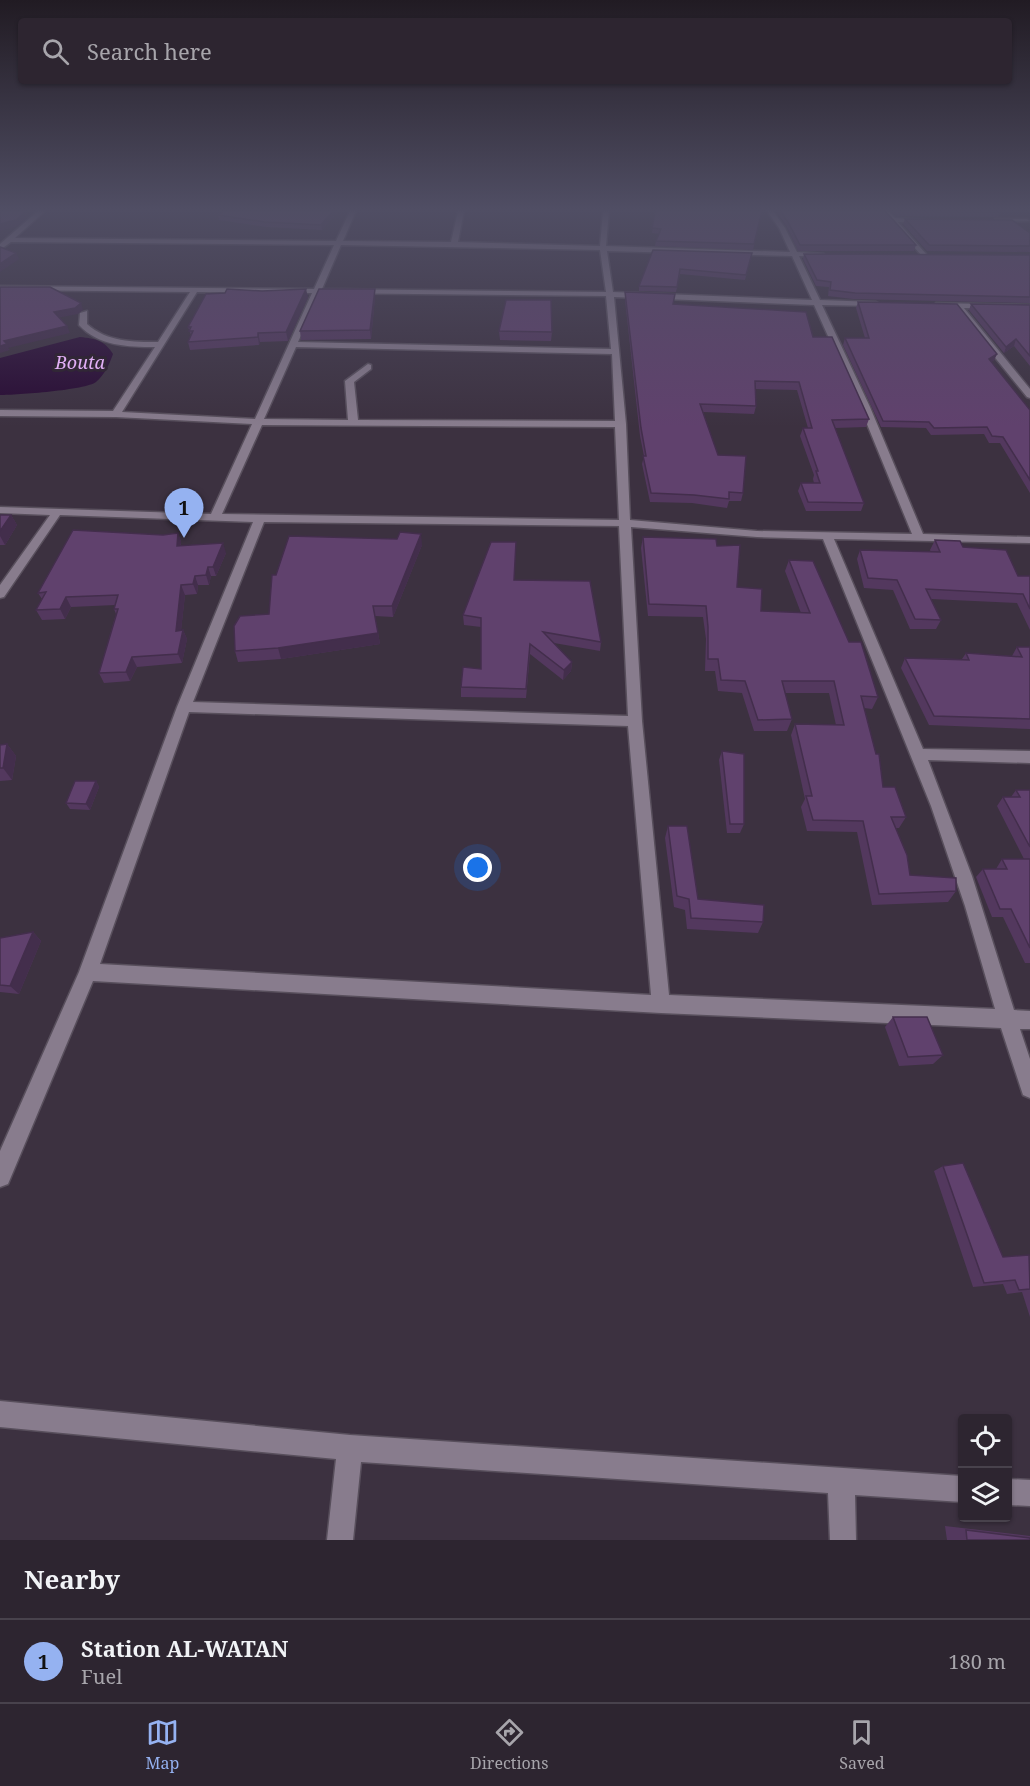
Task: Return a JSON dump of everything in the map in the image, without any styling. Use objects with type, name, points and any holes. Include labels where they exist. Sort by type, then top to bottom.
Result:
[{"type":"street","points":[[216,516],[322,283]]},
{"type":"street","points":[[608,283],[621,424],[635,721],[661,1004]]},
{"type":"street","points":[[808,283],[865,407],[918,536]]},
{"type":"street","points":[[0,288],[610,294],[887,304]]},
{"type":"street","points":[[117,414],[195,290]]},
{"type":"street","points":[[934,305],[1030,307]]},
{"type":"street","points":[[958,305],[1030,395]]},
{"type":"street","points":[[84,313],[81,321],[83,326],[103,338],[129,343],[161,344]]},
{"type":"street","points":[[293,344],[616,352]]},
{"type":"street","points":[[353,422],[350,381],[368,367]]},
{"type":"street","points":[[0,412],[117,414],[260,422],[621,424]]},
{"type":"street","points":[[0,510],[260,519],[627,523],[757,534],[1030,540]]},
{"type":"street","points":[[0,594],[58,511]]},
{"type":"street","points":[[0,1176],[88,972],[184,707],[260,519]]},
{"type":"street","points":[[826,535],[920,754],[980,926],[1006,1019],[1030,1088]]},
{"type":"street","points":[[184,707],[635,721]]},
{"type":"street","points":[[920,754],[1030,757]]},
{"type":"street","points":[[88,972],[661,1004],[1030,1020]]},
{"type":"street","points":[[0,1414],[350,1448],[958,1489]]},
{"type":"street","points":[[340,1540],[350,1448]]},
{"type":"street","points":[[842,1481],[843,1540]]},
{"type":"street","points":[[1012,1492],[1030,1493]]},
{"type":"water","name":"Bouta","points":[[80,337],[99,341],[113,354],[102,376],[96,382],[65,390],[0,395],[0,358]]},
{"type":"building","points":[[640,283],[678,283],[677,287],[639,286]]},
{"type":"building","points":[[831,283],[1030,283],[1030,297],[855,293],[830,290]]},
{"type":"building","points":[[0,287],[50,287],[81,303],[75,308],[54,312],[67,326],[4,341],[7,344],[0,346]]},
{"type":"building","points":[[227,289],[262,291],[306,289],[286,332],[258,333],[258,337],[188,342],[193,331],[189,331],[191,327],[188,327],[206,294],[225,293]]},
{"type":"building","points":[[319,289],[375,289],[370,330],[300,331]]},
{"type":"building","points":[[625,292],[675,294],[673,304],[806,312],[813,337],[832,337],[869,419],[832,420],[864,503],[808,502],[801,483],[820,483],[803,428],[812,428],[799,382],[755,381],[756,406],[700,404],[718,455],[746,456],[743,493],[729,492],[729,499],[651,493],[643,456],[646,456]]},
{"type":"building","points":[[506,300],[551,300],[552,332],[499,331]]},
{"type":"building","points":[[858,302],[957,304],[997,354],[989,359],[1030,410],[1030,480],[1003,437],[992,436],[987,427],[934,428],[929,422],[883,421],[845,338],[869,338]]},
{"type":"building","points":[[971,304],[1030,305],[1030,356],[1016,339],[1006,347]]},
{"type":"building","points":[[0,515],[11,515],[0,531]]},
{"type":"building","points":[[73,530],[163,535],[178,533],[177,546],[223,543],[213,567],[208,567],[206,575],[195,576],[193,584],[181,585],[176,631],[183,630],[178,654],[132,657],[126,672],[99,673],[118,609],[114,609],[118,595],[66,597],[60,609],[36,610],[46,592],[38,593]]},
{"type":"building","points":[[400,532],[421,534],[392,606],[373,606],[378,633],[278,648],[235,651],[234,626],[240,616],[269,614],[272,575],[276,575],[289,536],[397,539]]},
{"type":"building","points":[[643,537],[716,539],[717,546],[740,545],[737,587],[762,589],[761,611],[810,613],[789,560],[813,561],[849,642],[861,642],[878,697],[861,696],[876,754],[879,754],[883,787],[895,787],[906,817],[891,817],[907,855],[910,875],[956,878],[956,891],[879,894],[863,821],[813,820],[806,796],[812,796],[795,724],[844,725],[834,681],[782,681],[792,719],[758,720],[745,681],[721,680],[718,659],[708,659],[706,606],[649,604]]},
{"type":"building","points":[[935,540],[960,541],[963,547],[1006,550],[1018,576],[1030,576],[1030,609],[1023,594],[926,589],[941,620],[915,619],[897,580],[868,578],[860,550],[940,552]]},
{"type":"building","points":[[491,542],[516,542],[514,580],[590,581],[601,642],[543,632],[572,662],[564,670],[530,644],[526,689],[461,687],[463,667],[481,669],[481,618],[463,615]]},
{"type":"building","points":[[1017,647],[1030,647],[1030,719],[934,716],[905,658],[969,660],[966,653],[1022,657]]},
{"type":"building","points":[[7,744],[3,768],[0,768],[0,745]]},
{"type":"building","points":[[722,751],[744,754],[744,824],[730,824]]},
{"type":"building","points":[[75,781],[96,781],[86,804],[66,803]]},
{"type":"building","points":[[1016,790],[1030,790],[1030,847],[1003,797],[1020,797]]},
{"type":"building","points":[[668,826],[687,826],[698,899],[764,905],[763,922],[691,918],[689,899],[677,896]]},
{"type":"building","points":[[1002,859],[1030,859],[1030,948],[1011,909],[1000,909],[983,869],[1007,869]]},
{"type":"building","points":[[33,932],[10,986],[0,985],[0,938]]},
{"type":"building","points":[[893,1017],[927,1017],[943,1055],[908,1057]]},
{"type":"building","points":[[963,1163],[1003,1257],[1029,1255],[1030,1289],[1019,1290],[1015,1280],[984,1283],[943,1166]]},
{"type":"building","points":[[966,1530],[1030,1538],[1030,1540],[967,1540]]},
{"type":"place","name":"Station AL-WATAN","points":[[184,538]]}]
